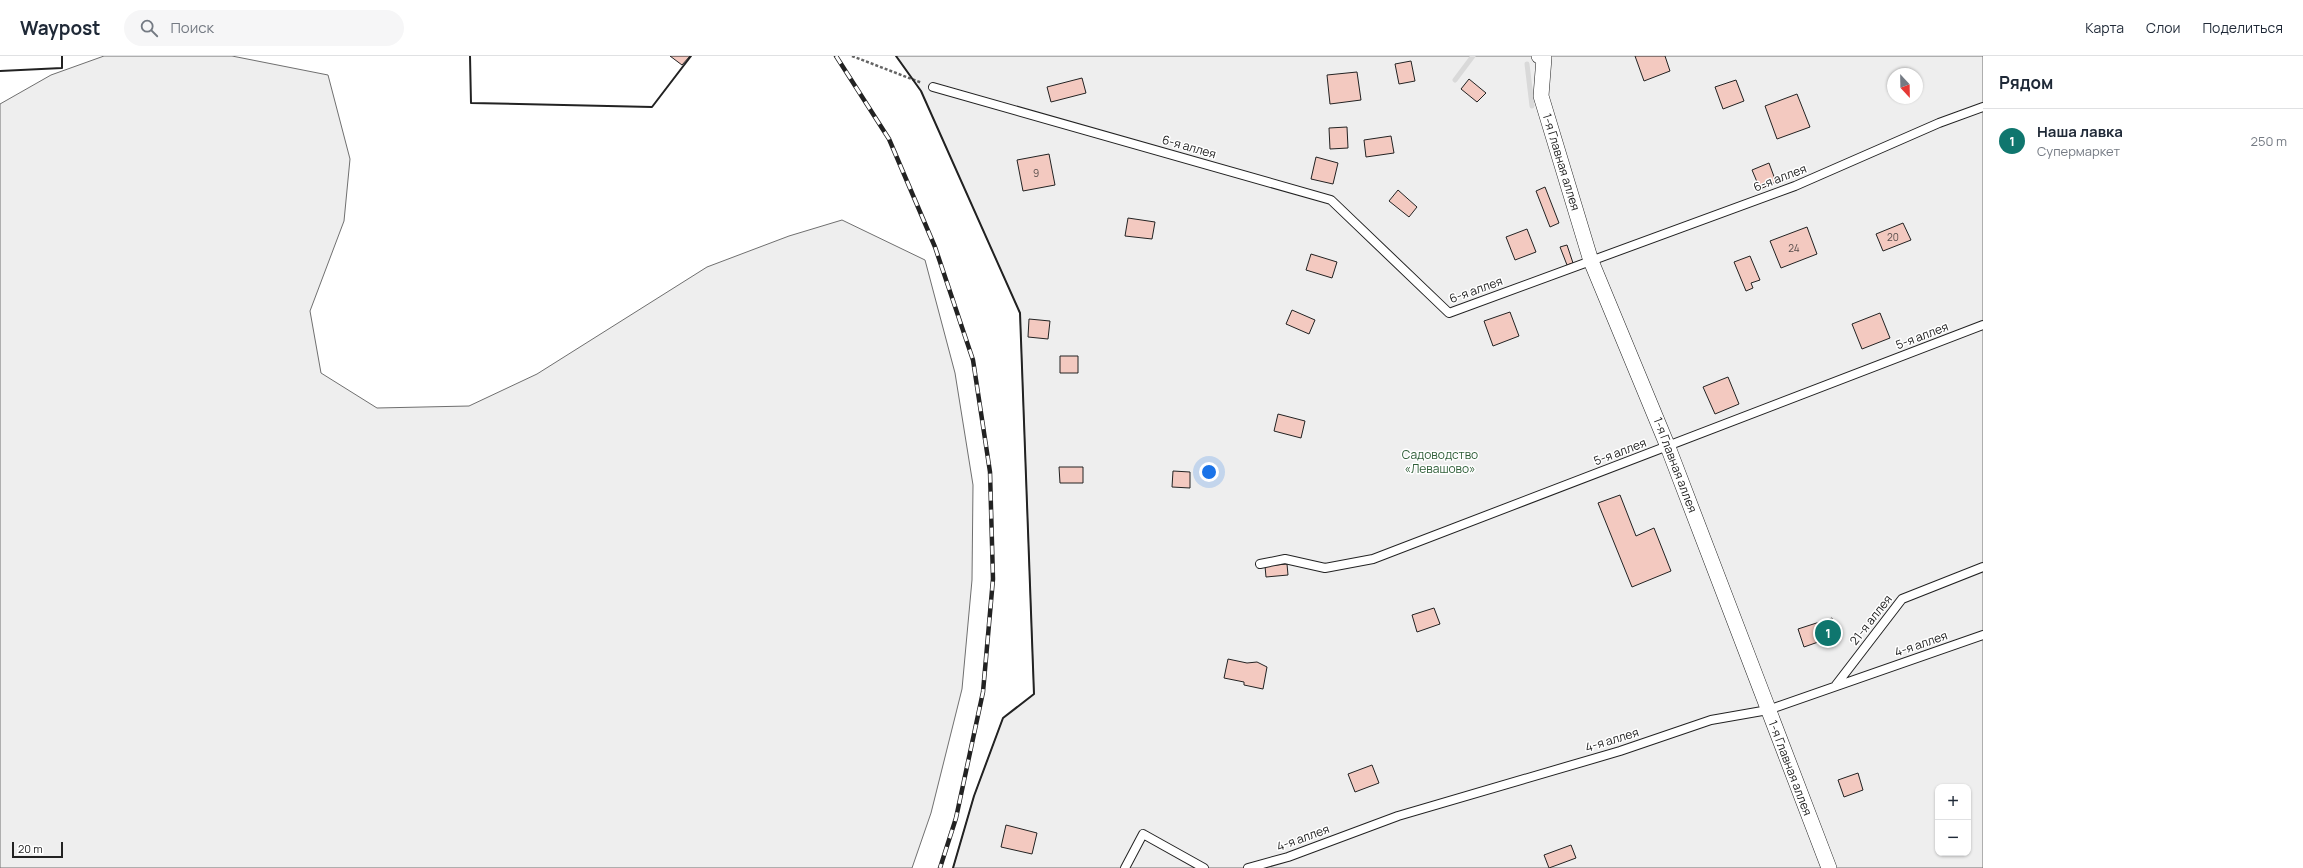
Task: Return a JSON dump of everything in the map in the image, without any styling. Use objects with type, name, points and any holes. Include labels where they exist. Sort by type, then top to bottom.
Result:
[{"type":"street","name":"1-я Главная аллея","points":[[1544,57],[1541,96],[1591,260],[1668,447],[1829,868]]},
{"type":"lane","name":"6-я аллея","points":[[933,87],[1331,200],[1448,313],[1796,186],[1940,123],[1983,107]]},
{"type":"lane","name":"5-я аллея","points":[[1260,564],[1285,560],[1325,568],[1373,558],[1668,447],[1983,325]]},
{"type":"lane","name":"21-я аллея","points":[[1836,686],[1902,599],[1983,567]]},
{"type":"lane","name":"4-я аллея","points":[[1248,868],[1288,857],[1398,816],[1620,751],[1711,720],[1768,710],[1983,635]]},
{"type":"lane","points":[[1126,868],[1142,834],[1204,868]]},
{"type":"path","points":[[852,56],[933,87]]},
{"type":"green space","points":[[104,56],[232,56],[328,75],[350,159],[344,221],[310,311],[321,373],[377,408],[469,406],[537,374],[707,267],[789,236],[842,220],[925,260],[955,373],[973,485],[972,580],[962,689],[931,813],[912,868],[0,868],[0,104],[51,75]]},
{"type":"green space","name":"Садоводство «Левашово»","points":[[896,56],[1983,56],[1983,868],[953,868],[974,796],[1003,718],[1034,694],[1020,313],[921,91]]},
{"type":"building","points":[[670,56],[690,56],[682,65]]},
{"type":"building","points":[[1635,56],[1665,56],[1670,71],[1644,81]]},
{"type":"building","points":[[1411,61],[1415,81],[1399,84],[1395,64]]},
{"type":"building","points":[[1357,72],[1361,100],[1330,104],[1327,75]]},
{"type":"building","points":[[1082,78],[1086,93],[1051,102],[1047,87]]},
{"type":"building","points":[[1469,79],[1486,93],[1477,102],[1461,89]]},
{"type":"building","points":[[1736,80],[1744,101],[1723,109],[1715,87]]},
{"type":"building","points":[[1797,94],[1810,127],[1777,139],[1765,106]]},
{"type":"building","points":[[1347,127],[1348,148],[1330,149],[1329,128]]},
{"type":"building","points":[[1391,136],[1394,153],[1366,157],[1364,140]]},
{"type":"building","points":[[1049,154],[1055,185],[1023,191],[1017,160]]},
{"type":"building","points":[[1316,157],[1338,163],[1333,184],[1311,179]]},
{"type":"building","points":[[1769,163],[1776,182],[1760,189],[1752,170]]},
{"type":"building","points":[[1545,187],[1559,223],[1550,227],[1536,191]]},
{"type":"building","points":[[1398,190],[1417,207],[1409,217],[1389,201]]},
{"type":"building","points":[[1128,218],[1155,222],[1152,239],[1125,236]]},
{"type":"building","points":[[1903,223],[1911,240],[1883,251],[1876,234]]},
{"type":"building","points":[[1807,227],[1817,254],[1781,268],[1770,241]]},
{"type":"building","points":[[1527,229],[1536,252],[1515,260],[1506,237]]},
{"type":"building","points":[[1567,245],[1573,263],[1567,265],[1560,247]]},
{"type":"building","points":[[1311,254],[1337,262],[1332,278],[1306,270]]},
{"type":"building","points":[[1750,256],[1760,280],[1751,283],[1753,288],[1746,291],[1734,262]]},
{"type":"building","points":[[1292,310],[1315,320],[1309,334],[1286,324]]},
{"type":"building","points":[[1510,312],[1519,336],[1493,346],[1484,321]]},
{"type":"building","points":[[1880,313],[1890,338],[1862,349],[1852,324]]},
{"type":"building","points":[[1029,319],[1050,321],[1048,339],[1028,337]]},
{"type":"building","points":[[1060,356],[1078,356],[1078,373],[1060,373]]},
{"type":"building","points":[[1728,377],[1739,404],[1715,414],[1703,387]]},
{"type":"building","points":[[1278,414],[1305,421],[1301,438],[1274,431]]},
{"type":"building","points":[[1059,467],[1083,467],[1083,483],[1060,483]]},
{"type":"building","points":[[1173,471],[1190,472],[1190,488],[1172,487]]},
{"type":"building","points":[[1620,495],[1636,536],[1654,528],[1671,571],[1632,587],[1598,503]]},
{"type":"building","points":[[1287,564],[1288,575],[1266,577],[1265,566]]},
{"type":"building","points":[[1434,608],[1440,624],[1417,632],[1412,615]]},
{"type":"building","points":[[1832,618],[1838,635],[1804,647],[1798,629]]},
{"type":"building","points":[[1228,659],[1247,663],[1257,662],[1267,667],[1263,689],[1244,685],[1244,682],[1224,678]]},
{"type":"building","points":[[1372,765],[1379,783],[1355,792],[1348,774]]},
{"type":"building","points":[[1858,773],[1863,790],[1844,797],[1838,780]]},
{"type":"building","points":[[1006,825],[1037,833],[1032,854],[1001,847]]},
{"type":"building","points":[[1571,845],[1576,858],[1549,868],[1544,855]]},
{"type":"waterway","points":[[1455,80],[1473,56]]},
{"type":"waterway","points":[[1527,64],[1532,106]]},
{"type":"railway","points":[[836,56],[889,139],[935,247],[973,360],[990,472],[993,579],[983,692],[956,818],[940,868]]},
{"type":"wall","points":[[0,71],[62,68],[62,56]]},
{"type":"wall","points":[[470,56],[471,103],[652,107],[691,56]]},
{"type":"wall","points":[[896,56],[921,91],[1020,313],[1034,694],[1003,718],[974,796],[953,868]]},
{"type":"place","name":"Наша лавка","points":[[1828,633]]}]
